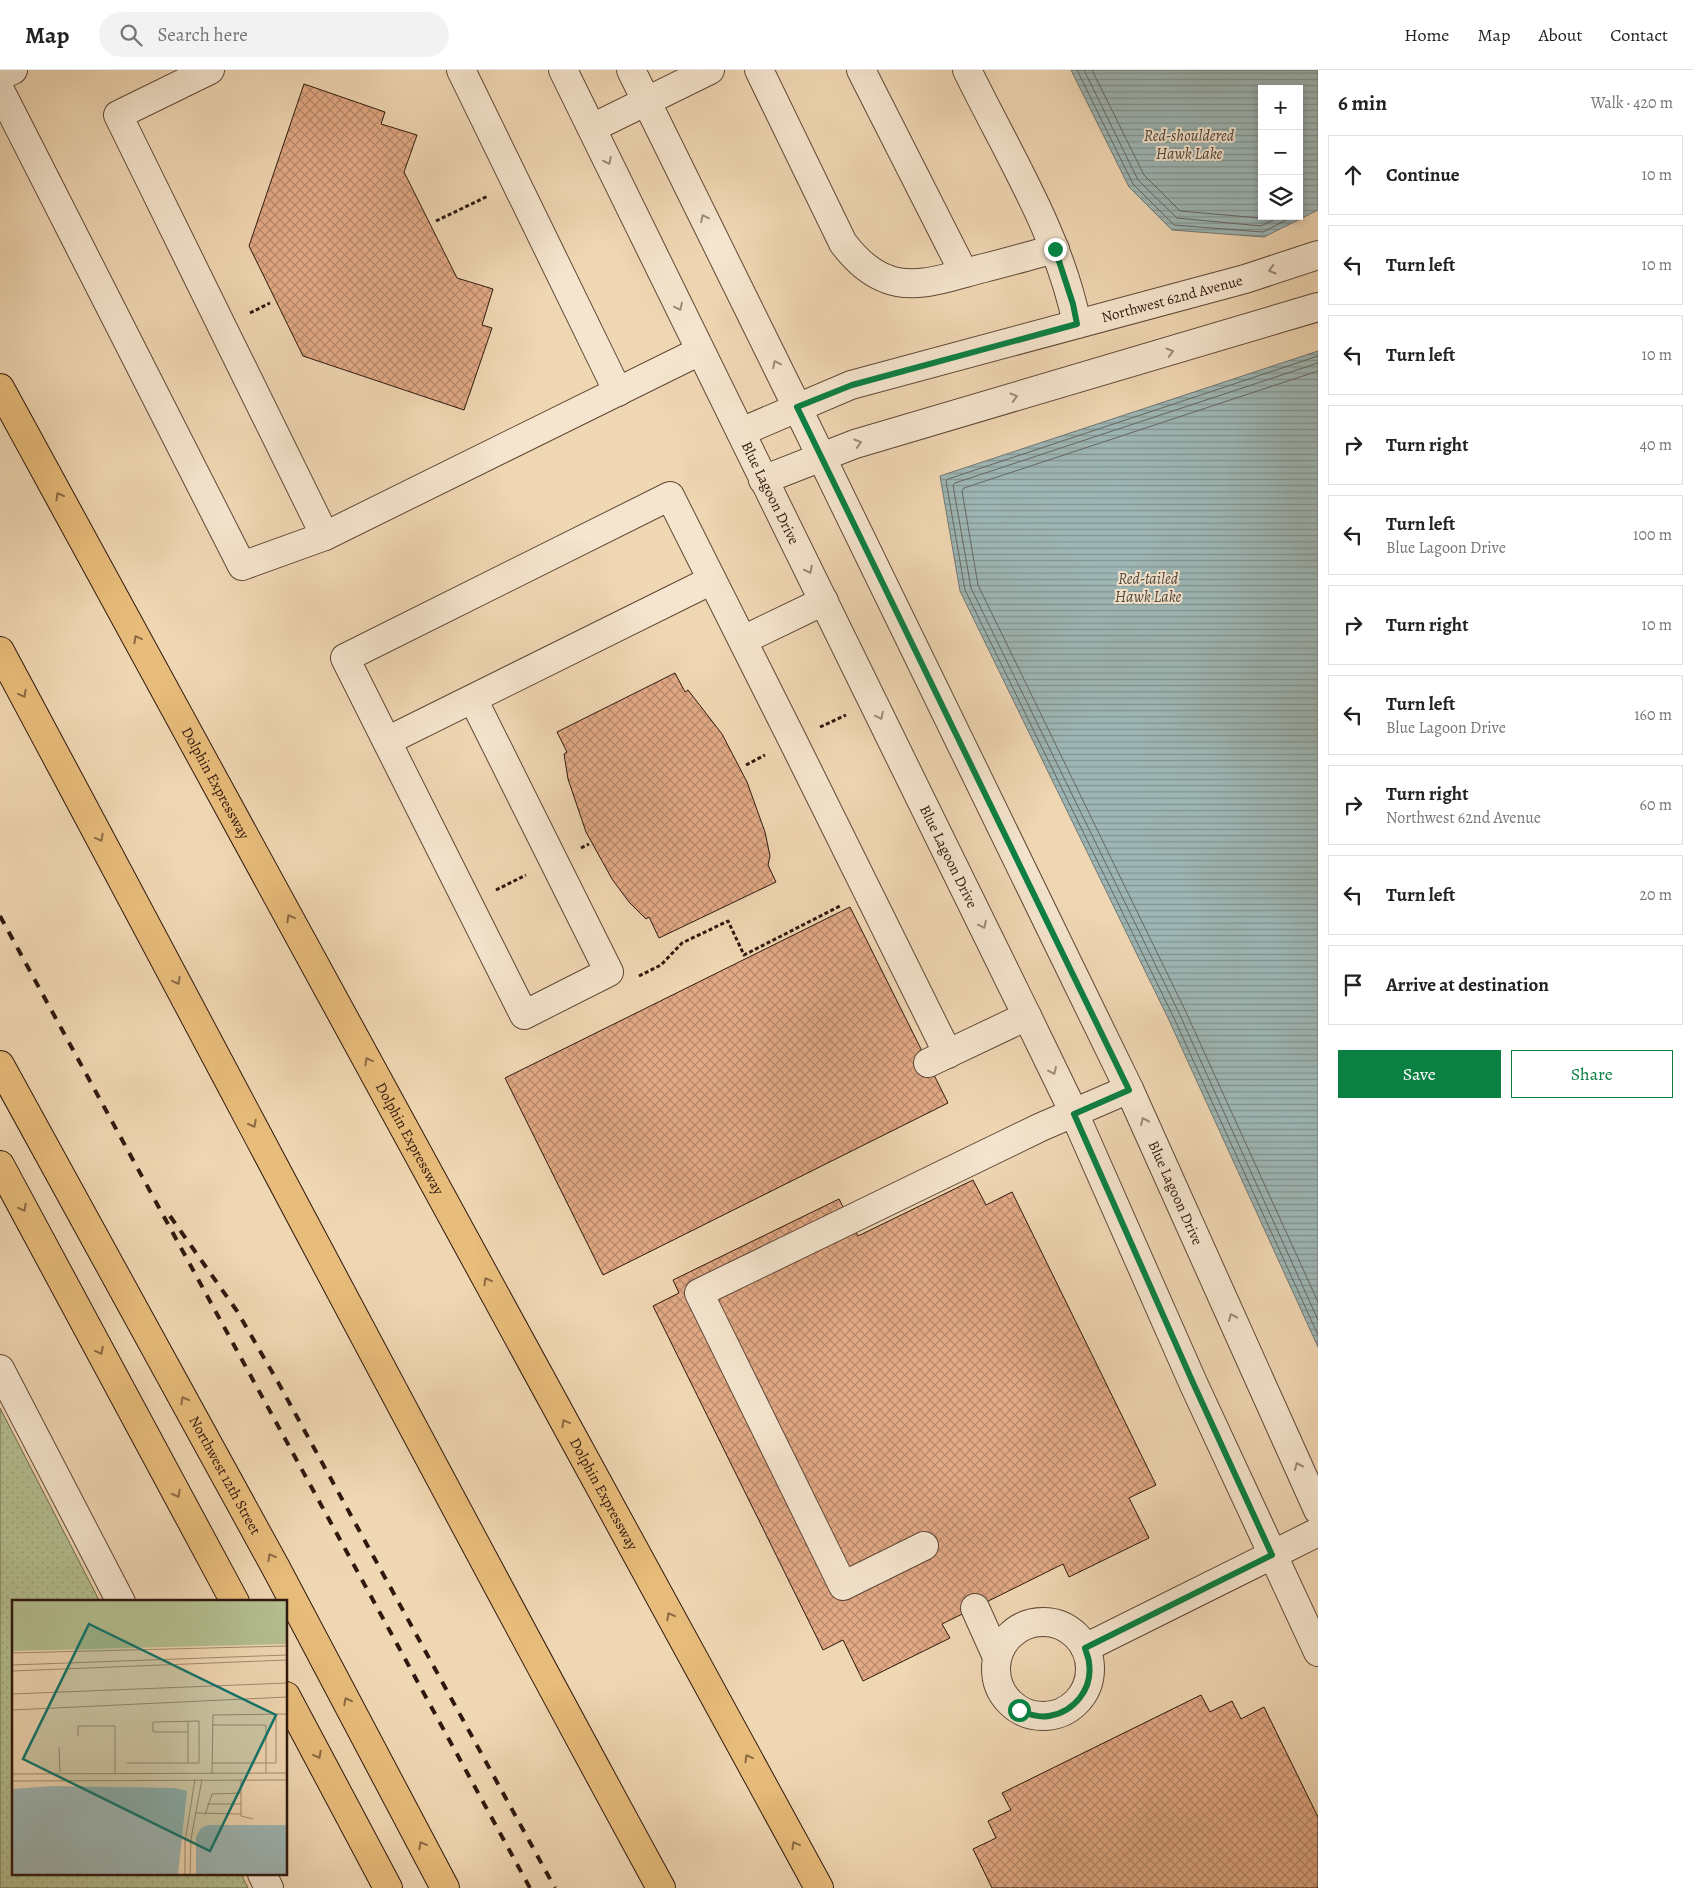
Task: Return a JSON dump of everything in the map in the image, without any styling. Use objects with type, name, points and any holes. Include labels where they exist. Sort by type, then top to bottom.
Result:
[{"type":"main road","name":"Dolphin Expressway","points":[[0,388],[819,1888]]},
{"type":"main road","points":[[0,652],[533,1654],[661,1888]]},
{"type":"main road","name":"Northwest 12th Street","points":[[0,1065],[276,1568],[445,1888]]},
{"type":"main road","points":[[0,1166],[234,1600]]},
{"type":"main road","points":[[288,1700],[388,1888]]},
{"type":"street","points":[[0,76],[12,70]]},
{"type":"street","points":[[210,70],[118,115],[325,536]]},
{"type":"street","points":[[461,70],[618,392]]},
{"type":"street","name":"Blue Lagoon Drive","points":[[563,70],[1074,1114],[1194,1385],[1318,1652]]},
{"type":"street","name":"Blue Lagoon Drive","points":[[631,70],[1129,1090],[1318,1510]]},
{"type":"street","points":[[592,128],[710,70]]},
{"type":"street","points":[[759,70],[843,243],[854,258],[868,270],[888,280],[910,283],[934,281],[1055,249]]},
{"type":"street","points":[[861,70],[964,273]]},
{"type":"street","points":[[967,70],[1055,249],[1073,304],[1077,324]]},
{"type":"street","points":[[0,90],[242,566],[325,536],[700,351]]},
{"type":"street","name":"Northwest 62nd Avenue","points":[[741,432],[852,385],[1245,279],[1318,255]]},
{"type":"street","points":[[763,480],[855,444],[1318,307]]},
{"type":"street","points":[[473,699],[609,972],[524,1015],[345,658],[670,496],[868,892],[938,1058],[1027,1016]]},
{"type":"street","points":[[387,741],[712,580]]},
{"type":"street","points":[[743,640],[824,601]]},
{"type":"street","points":[[924,1546],[843,1586],[699,1293],[937,1177],[1129,1090]]},
{"type":"street","points":[[0,1369],[119,1600]]},
{"type":"street","points":[[1085,1648],[1318,1532]]},
{"type":"street","points":[[975,1608],[998,1657]]},
{"type":"street","points":[[1052,1623],[1066,1628],[1077,1637],[1085,1648],[1090,1663],[1089,1678],[1084,1692],[1075,1704],[1062,1712],[1048,1716],[1033,1716],[1019,1710],[1007,1700],[1000,1687],[996,1672],[998,1657],[1003,1644],[1012,1633],[1024,1626],[1052,1623]]},
{"type":"street","points":[[263,1876],[269,1888]]},
{"type":"path","points":[[436,222],[516,182]]},
{"type":"path","points":[[609,972],[634,979],[661,965],[682,944],[728,921],[744,955],[868,892]]},
{"type":"green space","points":[[0,1408],[99,1600],[12,1600],[12,1876],[242,1876],[248,1888],[0,1888]]},
{"type":"water","name":"Red-shouldered Hawk Lake","points":[[1071,70],[1318,70],[1318,210],[1303,218],[1303,85],[1258,85],[1258,220],[1298,220],[1264,237],[1172,230],[1129,187]]},
{"type":"water","name":"Red-tailed Hawk Lake","points":[[1318,351],[1318,1347],[1168,1018],[960,591],[940,476]]},
{"type":"building","points":[[304,84],[385,112],[381,124],[417,135],[404,172],[457,278],[493,289],[482,325],[492,328],[464,410],[303,356],[249,246]]},
{"type":"building","points":[[675,673],[685,692],[688,690],[722,734],[747,782],[765,832],[770,856],[768,865],[776,882],[659,938],[649,917],[646,919],[629,902],[612,879],[586,832],[568,779],[564,754],[567,752],[557,732]]},
{"type":"building","points":[[850,907],[948,1103],[603,1275],[505,1078]]},
{"type":"building","points":[[973,1180],[986,1205],[1012,1192],[1156,1485],[1129,1498],[1149,1538],[1069,1577],[1063,1564],[942,1624],[950,1638],[863,1681],[843,1640],[823,1650],[653,1306],[679,1293],[673,1280],[839,1199],[858,1236]]},
{"type":"building","points":[[1201,1695],[1210,1712],[1232,1701],[1241,1719],[1264,1707],[1318,1817],[1318,1888],[992,1888],[973,1849],[996,1838],[988,1821],[1011,1810],[1002,1793]]},
{"type":"railway","points":[[0,916],[530,1888]]},
{"type":"railway","points":[[170,1216],[237,1311],[279,1384],[555,1888]]},
{"type":"route","points":[[1019,1710],[1033,1716],[1048,1716],[1062,1712],[1075,1704],[1084,1692],[1089,1678],[1090,1663],[1085,1648],[1272,1555],[1194,1385],[1074,1114],[1129,1090],[797,407],[852,385],[991,349],[1077,324],[1073,304],[1055,249]]}]
